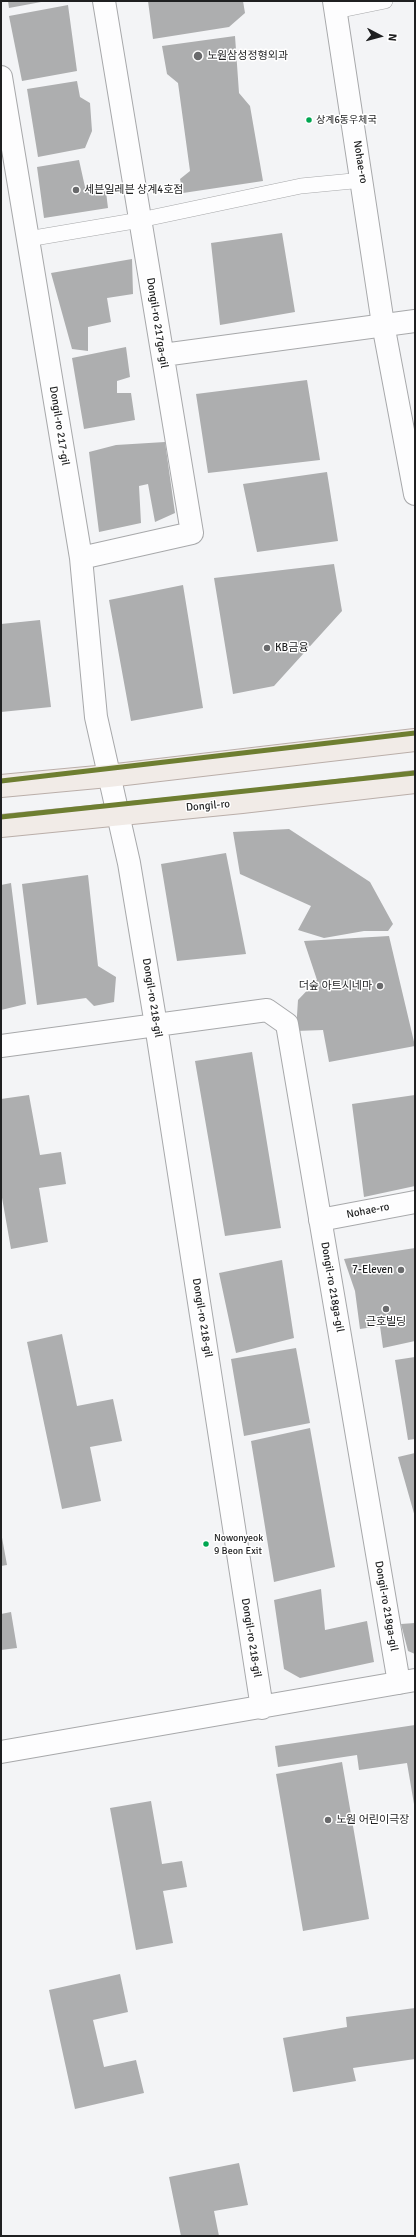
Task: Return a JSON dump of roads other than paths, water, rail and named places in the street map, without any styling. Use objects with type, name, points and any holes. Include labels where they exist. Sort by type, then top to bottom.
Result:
[{"type":"main road","points":[[1,786],[108,776],[415,740]]},
{"type":"main road","name":"Dongil-ro","points":[[1,826],[242,802],[415,782]]},
{"type":"street","name":"Dongil-ro 217ga-gil","points":[[81,558],[192,533],[104,1]]},
{"type":"street","name":"Nohae-ro","points":[[335,6],[384,324],[415,494]]},
{"type":"street","name":"Dongil-ro 217-gil","points":[[1,77],[81,558],[96,718],[108,776]]},
{"type":"street","points":[[162,355],[415,321]]},
{"type":"street","name":"Dongil-ro 218-gil","points":[[108,776],[129,863],[156,1025],[262,1708]]},
{"type":"street","name":"Dongil-ro 218ga-gil","points":[[1,1046],[267,1010],[287,1024],[320,1220],[407,1681]]},
{"type":"street","name":"Nohae-ro","points":[[320,1220],[415,1202]]},
{"type":"street","points":[[1,1752],[262,1708],[407,1681]]},
{"type":"lane","points":[[335,6],[385,1]]},
{"type":"lane","points":[[28,239],[140,220],[301,186],[363,180]]},
{"type":"place","name":"노원삼성정형외과","points":[[198,56]]},
{"type":"place","name":"상계6동우체국","points":[[309,120]]},
{"type":"place","name":"세븐일레븐 상계4호점","points":[[76,190]]},
{"type":"place","name":"KB금융","points":[[267,648]]},
{"type":"place","name":"더숲 아트시네마","points":[[380,986]]},
{"type":"place","name":"7-Eleven","points":[[401,1270]]},
{"type":"place","name":"근호빌딩","points":[[386,1309]]},
{"type":"place","name":"Nowonyeok 9 Beon Exit","points":[[206,1544]]},
{"type":"place","name":"노원 어린이극장","points":[[328,1820]]}]
